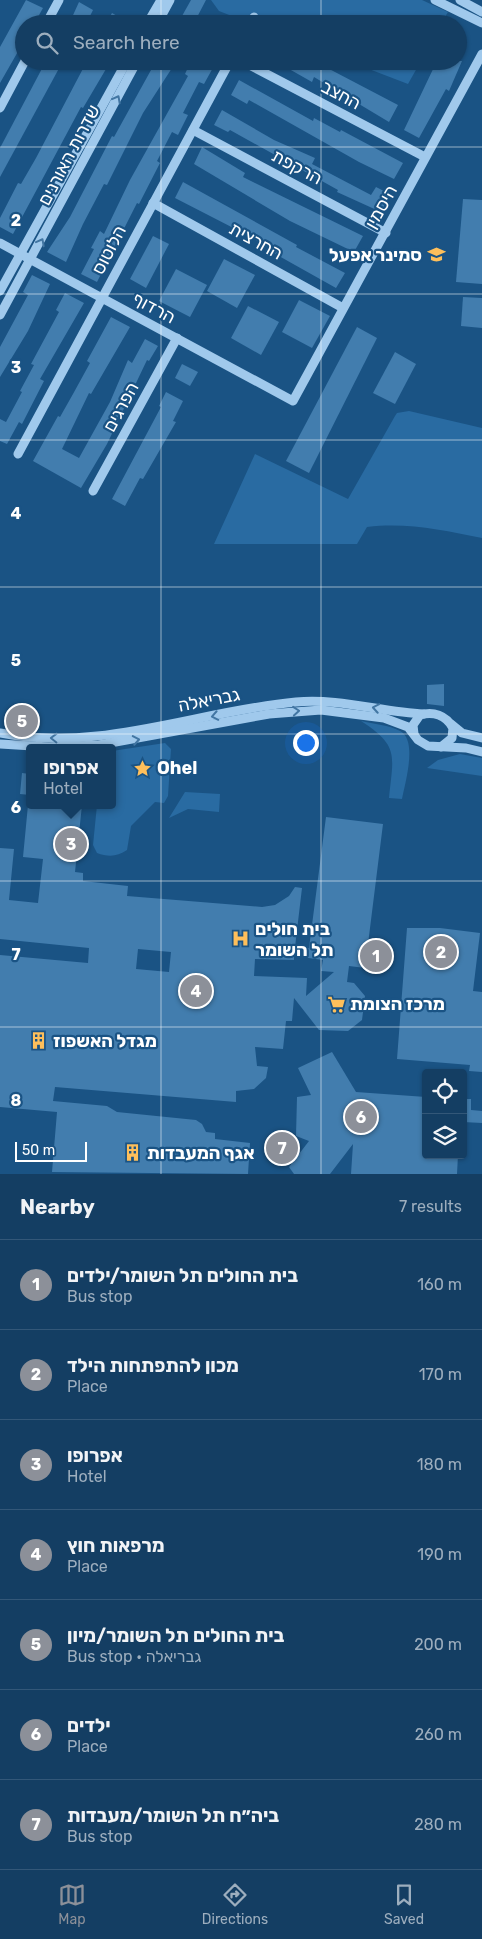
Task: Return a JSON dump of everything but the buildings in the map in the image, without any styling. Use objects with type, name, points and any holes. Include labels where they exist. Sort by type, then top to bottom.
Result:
[{"type":"street","points":[[50,15],[58,0]]},
{"type":"street","points":[[152,15],[160,0]]},
{"type":"street","points":[[162,15],[170,0]]},
{"type":"street","points":[[435,0],[466,15]]},
{"type":"street","points":[[461,0],[482,12]]},
{"type":"street","points":[[467,16],[482,23]]},
{"type":"street","name":"היסמין","points":[[293,401],[482,54]]},
{"type":"street","points":[[0,108],[20,70]]},
{"type":"street","name":"שדרות האורנים","points":[[0,291],[122,70]]},
{"type":"street","name":"שדרות האורנים","points":[[0,316],[132,70]]},
{"type":"street","name":"הלוטוס","points":[[18,454],[225,70]]},
{"type":"street","name":"החצב","points":[[259,70],[425,157]]},
{"type":"street","name":"הרקפת","points":[[193,130],[386,233]]},
{"type":"street","name":"החרצית","points":[[153,203],[343,308]]},
{"type":"street","name":"הרדוף","points":[[0,243],[293,401]]},
{"type":"street","name":"הפרגים","points":[[93,491],[177,338]]},
{"type":"street","name":"גבריאלה","points":[[0,733],[49,738],[98,736],[302,702],[334,702],[424,714]]},
{"type":"street","name":"גבריאלה","points":[[104,744],[269,714],[314,710],[351,712],[384,718],[402,724],[414,735]]},
{"type":"street","points":[[482,738],[462,732],[439,715],[424,714],[415,721],[414,735],[423,744],[466,748],[482,752]]},
{"type":"street","points":[[441,747],[452,738],[453,728],[450,723]]},
{"type":"street","name":"גבריאלה","points":[[0,744],[26,746]]},
{"type":"shaded area","points":[[211,0],[422,0],[448,12],[446,15],[229,15],[219,11]]},
{"type":"shaded area","points":[[371,70],[416,70],[408,84]]},
{"type":"shaded area","points":[[409,411],[482,428],[482,538],[453,532],[396,525],[367,527],[357,544],[214,544],[255,454],[348,499],[397,413]]},
{"type":"shaded area","points":[[361,721],[391,727],[400,731],[405,736],[408,743],[409,762],[402,799],[389,798],[392,762],[388,745],[374,730]]},
{"type":"shaded area","points":[[165,743],[171,749],[168,796],[164,803],[155,802],[131,826],[127,850],[112,856],[97,853],[93,845],[97,809],[116,809],[116,750]]},
{"type":"shaded area","points":[[460,754],[482,758],[482,776],[427,768],[438,760]]},
{"type":"shaded area","points":[[185,792],[220,794],[219,812],[188,809],[169,818]]},
{"type":"place","name":"סמינר אפעל","points":[[436,255]]},
{"type":"place","name":"בית החולים תל השומר/מיון","points":[[22,721]]},
{"type":"place","name":"Ohel","points":[[143,768]]},
{"type":"place","name":"אפרופו","points":[[71,844]]},
{"type":"place","name":"בית חולים תל השומר","points":[[241,939]]},
{"type":"place","name":"מכון להתפתחות הילד","points":[[441,952]]},
{"type":"place","name":"בית החולים תל השומר/ילדים","points":[[376,956]]},
{"type":"place","name":"מרפאות חוץ","points":[[196,991]]},
{"type":"place","name":"מרכז הצומת","points":[[336,1004]]},
{"type":"place","name":"מגדל האשפוז","points":[[39,1041]]},
{"type":"place","name":"ילדים","points":[[361,1117]]},
{"type":"place","name":"ביה״ח תל השומר/מעבדות","points":[[282,1148]]},
{"type":"place","name":"אגף המעבדות","points":[[133,1153]]}]
